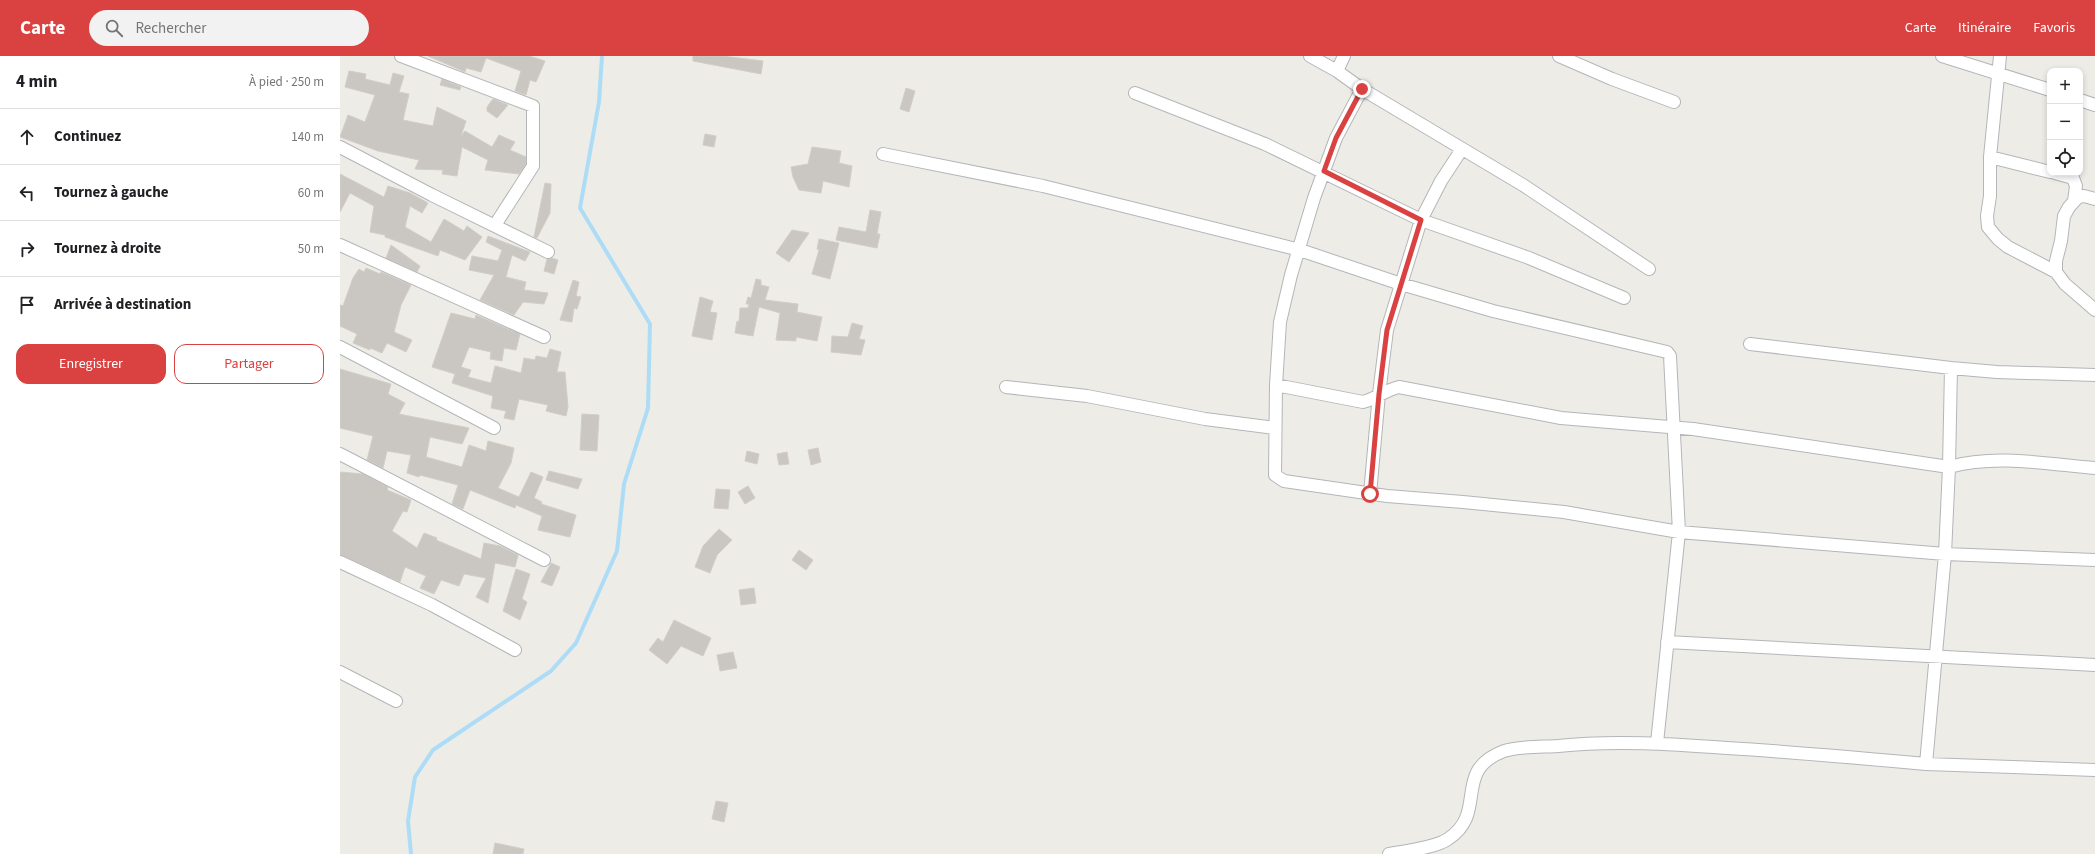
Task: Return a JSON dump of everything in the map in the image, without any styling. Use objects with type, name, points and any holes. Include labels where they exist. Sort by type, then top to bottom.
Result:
[{"type":"street","points":[[401,56],[534,106],[533,166],[495,225]]},
{"type":"street","points":[[1310,56],[1337,71],[1362,89],[1523,185],[1649,269]]},
{"type":"street","points":[[1337,71],[1344,56]]},
{"type":"street","points":[[1559,56],[1612,79],[1674,102]]},
{"type":"street","points":[[1942,56],[2047,89]]},
{"type":"street","points":[[2000,56],[1990,156],[1990,196],[1987,216],[1988,228],[2008,247],[2056,272],[2065,284],[2095,310]]},
{"type":"street","points":[[1362,89],[1336,138],[1306,220],[1300,250],[1291,275],[1280,322],[1276,385],[1275,475],[1284,481],[1300,485],[1370,494],[1564,512],[1679,532],[1945,554],[2095,560]]},
{"type":"street","points":[[1135,93],[1266,144],[1324,171],[1421,220],[1529,258],[1624,298]]},
{"type":"street","points":[[2083,101],[2095,105]]},
{"type":"street","points":[[340,147],[432,195],[548,252]]},
{"type":"street","points":[[1370,494],[1379,394],[1387,330],[1421,220],[1441,181],[1462,149]]},
{"type":"street","points":[[883,154],[1043,186],[1300,250],[1401,284],[1493,311],[1667,352],[1670,356],[1679,532],[1658,743]]},
{"type":"street","points":[[1990,156],[2047,171]]},
{"type":"street","points":[[2065,176],[2073,178],[2076,186],[2074,201]]},
{"type":"street","points":[[2056,272],[2056,261],[2061,241],[2064,216],[2078,197],[2084,196],[2095,199]]},
{"type":"street","points":[[340,245],[544,337]]},
{"type":"street","points":[[1750,344],[1951,368],[1997,372],[2095,375]]},
{"type":"street","points":[[340,347],[494,428]]},
{"type":"street","points":[[1926,764],[1945,554],[1951,368]]},
{"type":"street","points":[[1276,385],[1363,402],[1372,400],[1388,389],[1399,387],[1561,418],[1674,428],[1949,467],[1967,462],[1986,460],[2095,468]]},
{"type":"street","points":[[1006,388],[1087,396],[1205,419],[1275,428]]},
{"type":"street","points":[[340,454],[544,560]]},
{"type":"street","points":[[340,562],[432,605],[514,650]]},
{"type":"street","points":[[1667,642],[1937,655],[2095,665]]},
{"type":"street","points":[[340,672],[396,701]]},
{"type":"street","points":[[1389,854],[1446,840],[1459,830],[1469,813],[1474,775],[1479,767],[1488,759],[1505,751],[1588,743],[1658,743],[1816,754],[1926,764],[2095,770]]},
{"type":"building","points":[[428,56],[529,56],[545,61],[536,82],[530,80],[526,95],[515,91],[521,71],[486,58],[481,72],[466,68],[465,72]]},
{"type":"building","points":[[693,56],[722,56],[763,61],[761,74],[693,61]]},
{"type":"building","points":[[349,71],[366,74],[365,79],[390,85],[393,73],[404,76],[399,92],[409,94],[403,120],[433,126],[437,107],[466,121],[461,136],[465,131],[492,147],[499,135],[515,142],[510,150],[526,157],[526,164],[519,174],[485,170],[488,160],[462,147],[457,176],[442,174],[443,170],[415,169],[419,160],[378,151],[340,137],[348,115],[365,122],[375,95],[345,87]]},
{"type":"building","points":[[442,79],[461,87],[460,90],[440,85]]},
{"type":"building","points":[[906,88],[915,91],[909,112],[900,109]]},
{"type":"building","points":[[493,99],[508,105],[497,118],[487,111],[487,107]]},
{"type":"building","points":[[705,134],[716,136],[714,147],[703,145]]},
{"type":"building","points":[[812,147],[841,151],[839,163],[852,166],[849,187],[823,181],[821,193],[799,190],[793,177],[791,167],[808,164]]},
{"type":"building","points":[[340,174],[384,197],[388,186],[410,193],[428,203],[422,213],[410,206],[405,227],[431,242],[444,219],[464,231],[467,226],[482,237],[465,260],[440,250],[438,256],[385,237],[385,235],[370,232],[374,206],[350,193],[340,212]]},
{"type":"building","points":[[545,183],[551,184],[550,213],[537,238],[534,237]]},
{"type":"building","points":[[870,210],[881,212],[877,234],[880,234],[877,248],[836,240],[839,227],[866,232]]},
{"type":"building","points":[[792,230],[809,233],[789,262],[776,253]]},
{"type":"building","points":[[488,236],[530,252],[525,261],[512,255],[506,277],[526,282],[524,290],[548,293],[544,304],[523,302],[514,315],[480,300],[494,275],[469,270],[472,256],[498,261],[502,250],[486,242]]},
{"type":"building","points":[[819,239],[839,243],[830,279],[812,274],[819,250],[817,249]]},
{"type":"building","points":[[391,245],[420,266],[417,272],[386,258]]},
{"type":"building","points":[[552,258],[558,260],[554,274],[544,271],[547,259]]},
{"type":"building","points":[[366,268],[380,274],[381,272],[411,285],[401,305],[394,332],[412,340],[406,352],[387,343],[382,353],[370,348],[370,350],[353,343],[357,334],[340,326],[340,305],[343,306],[353,278],[359,269],[364,272]]},
{"type":"building","points":[[756,279],[761,280],[761,285],[769,287],[765,300],[798,304],[797,312],[822,317],[817,341],[796,337],[796,341],[776,340],[780,313],[759,307],[753,336],[735,333],[737,321],[739,322],[740,308],[748,308],[749,304],[746,304],[748,297],[751,298]]},
{"type":"building","points":[[573,280],[579,282],[576,296],[581,297],[577,309],[574,308],[572,322],[560,320]]},
{"type":"building","points":[[700,297],[713,301],[710,312],[717,313],[712,340],[692,336]]},
{"type":"building","points":[[451,313],[475,319],[476,315],[520,334],[516,350],[504,348],[502,361],[490,359],[491,352],[469,347],[461,367],[471,370],[468,377],[491,383],[495,366],[521,373],[524,358],[535,360],[536,356],[547,358],[550,349],[561,352],[557,372],[565,372],[568,407],[566,416],[546,411],[548,405],[519,399],[514,420],[504,418],[506,411],[491,408],[493,396],[452,383],[455,374],[432,367]]},
{"type":"building","points":[[852,323],[863,326],[859,339],[865,340],[861,355],[831,352],[832,336],[848,337]]},
{"type":"building","points":[[340,369],[391,384],[388,394],[405,403],[399,414],[469,428],[462,444],[430,437],[426,457],[462,467],[469,445],[486,451],[488,441],[514,448],[511,463],[498,488],[519,497],[531,472],[543,477],[534,498],[542,502],[541,504],[576,515],[570,537],[538,530],[542,516],[516,505],[515,508],[470,490],[463,509],[452,504],[458,485],[407,473],[411,455],[387,451],[383,468],[367,460],[373,436],[340,428]]},
{"type":"building","points":[[582,414],[599,415],[597,451],[580,450]]},
{"type":"building","points":[[818,448],[821,462],[811,465],[808,450]]},
{"type":"building","points":[[747,451],[759,454],[757,464],[745,461]]},
{"type":"building","points":[[787,452],[789,464],[779,465],[777,454]]},
{"type":"building","points":[[549,471],[582,479],[578,489],[546,480]]},
{"type":"building","points":[[340,472],[363,474],[388,487],[387,490],[411,500],[407,512],[403,511],[392,531],[417,548],[424,533],[437,538],[436,540],[481,559],[484,543],[500,546],[518,555],[515,567],[495,563],[488,603],[476,597],[486,578],[464,574],[459,586],[441,580],[434,594],[420,588],[426,576],[405,567],[400,582],[340,555]]},
{"type":"building","points":[[748,486],[755,498],[745,504],[738,492]]},
{"type":"building","points":[[716,489],[730,490],[728,509],[714,508]]},
{"type":"building","points":[[719,529],[732,540],[717,555],[710,573],[695,567],[703,546]]},
{"type":"building","points":[[799,550],[813,560],[806,570],[792,560]]},
{"type":"building","points":[[551,563],[560,567],[552,586],[541,582]]},
{"type":"building","points":[[516,569],[530,574],[522,599],[527,602],[520,620],[503,611]]},
{"type":"building","points":[[754,588],[756,603],[741,605],[739,590]]},
{"type":"building","points":[[674,620],[711,638],[703,656],[681,646],[667,664],[649,650],[658,638],[663,642]]},
{"type":"building","points":[[733,652],[737,668],[720,671],[717,655]]},
{"type":"building","points":[[716,801],[728,803],[724,822],[712,819]]},
{"type":"building","points":[[495,843],[524,849],[523,854],[493,854]]},
{"type":"waterway","points":[[411,854],[408,821],[415,777],[433,750],[551,671],[576,643],[617,551],[624,484],[648,408],[650,324],[580,208],[599,102],[602,56]]},
{"type":"route","points":[[1362,89],[1336,138],[1324,171],[1421,220],[1387,330],[1379,394],[1370,494]]}]
